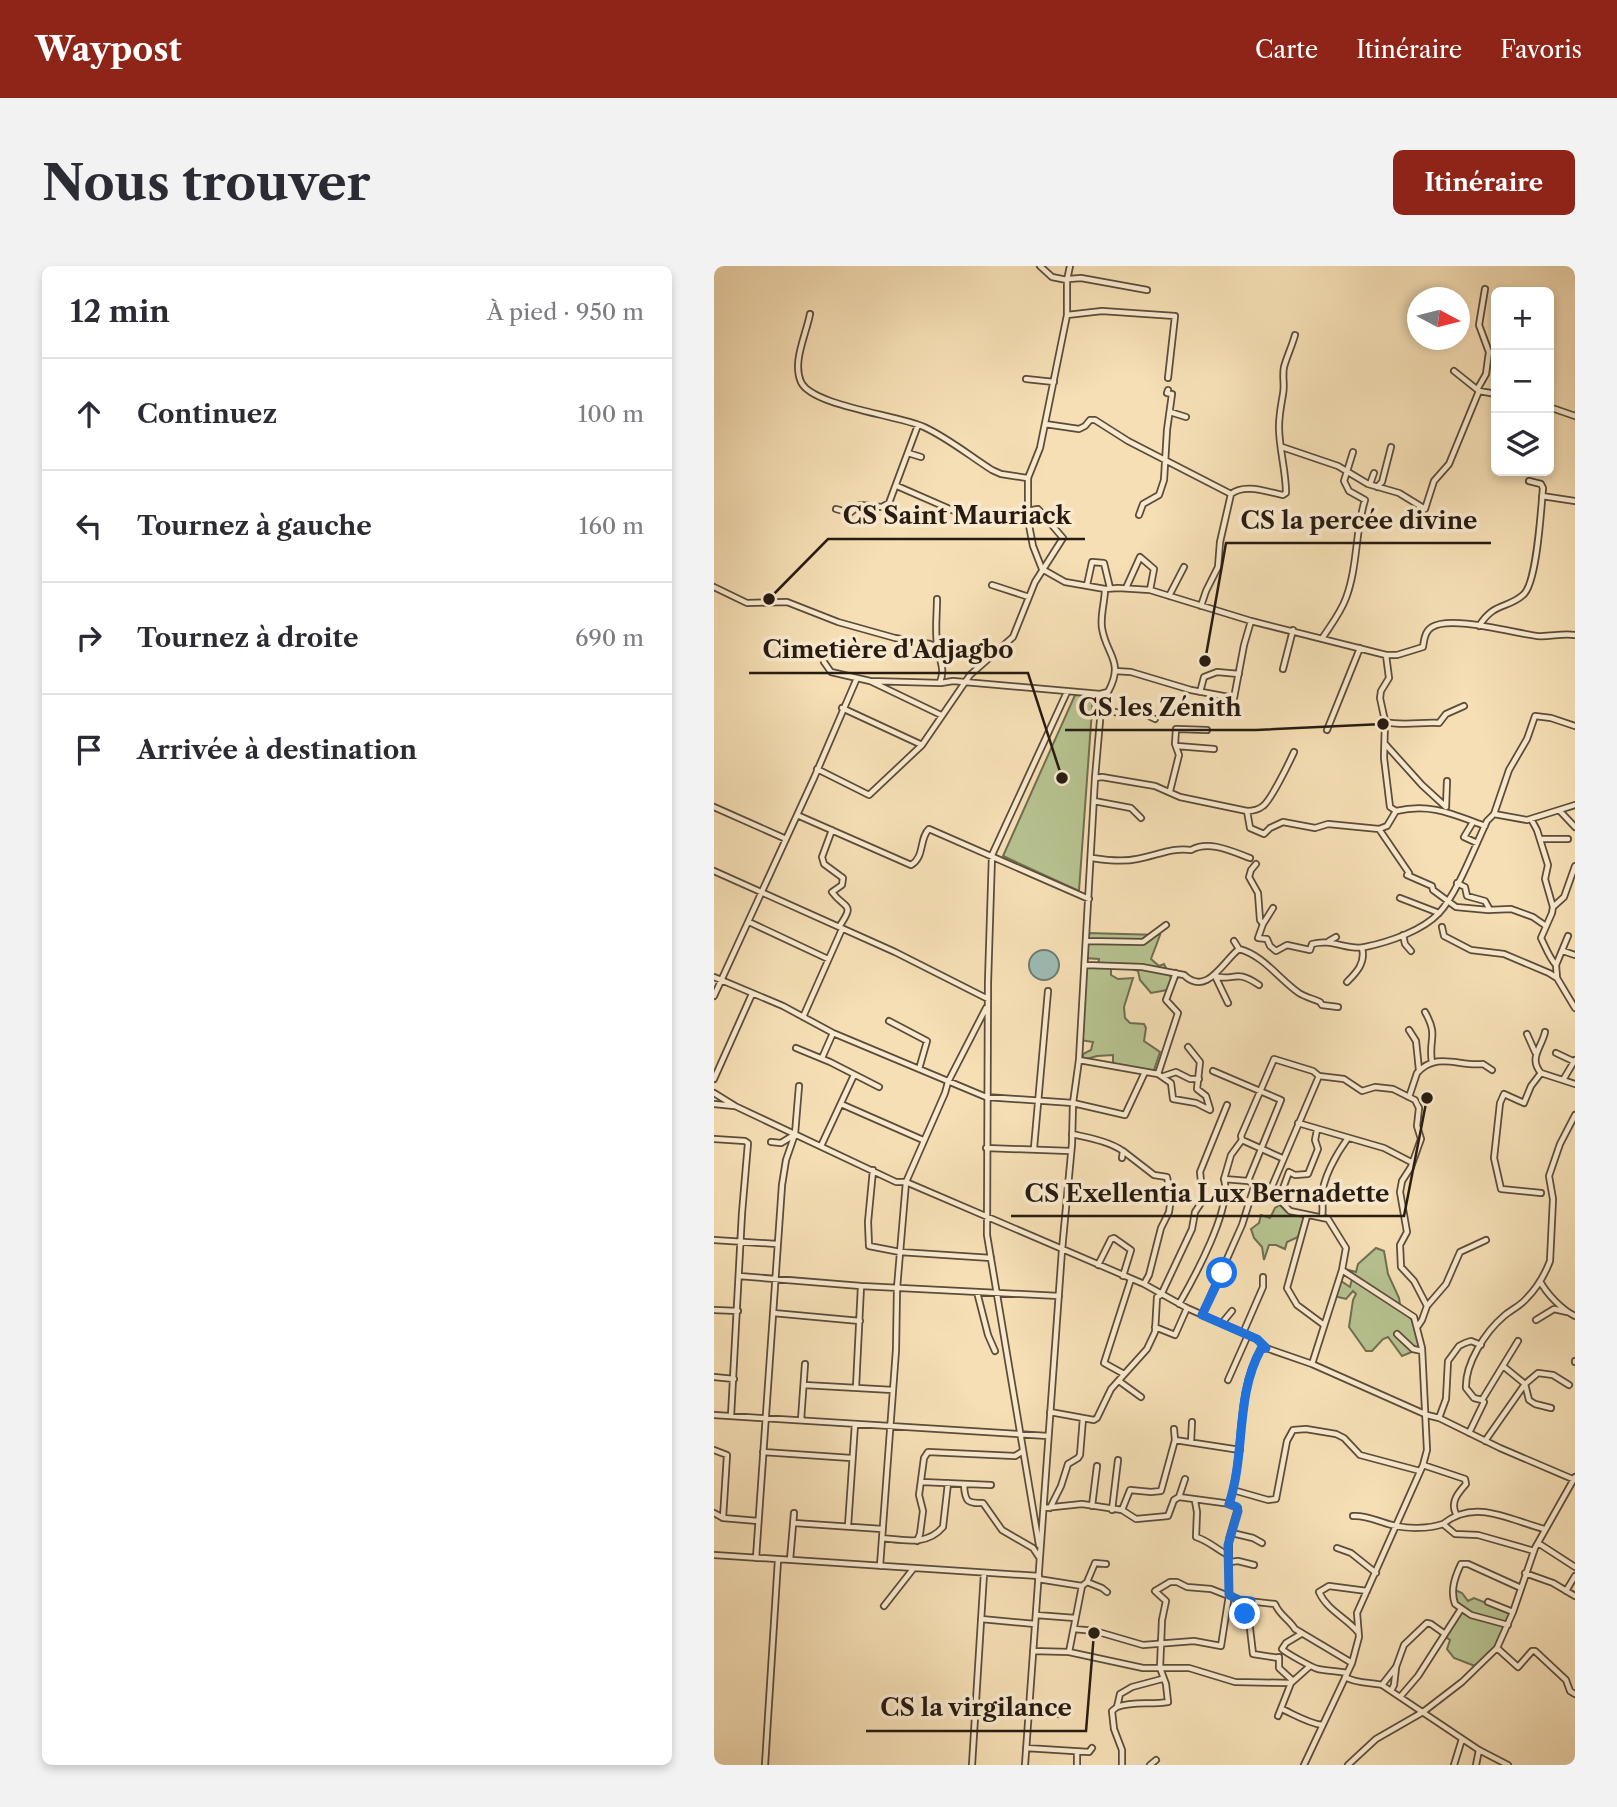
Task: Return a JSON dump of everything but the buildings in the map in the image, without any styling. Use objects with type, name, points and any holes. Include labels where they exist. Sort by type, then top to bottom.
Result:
[{"type":"street","points":[[1040,266],[1052,277],[1091,279],[1147,289]]},
{"type":"street","points":[[1070,266],[1067,315],[1054,382],[1040,448],[1028,478],[1027,511],[1033,546],[1042,569],[1065,582],[1108,589],[1150,590],[1251,621],[1386,655],[1397,655],[1423,647],[1427,632],[1436,626],[1462,623],[1536,636],[1575,635]]},
{"type":"street","points":[[1282,447],[1338,467],[1377,487],[1399,493],[1425,509],[1434,481],[1449,464],[1486,374],[1489,352],[1479,325],[1485,289]]},
{"type":"street","points":[[1067,315],[1102,311],[1175,316],[1168,377]]},
{"type":"street","points":[[810,314],[797,365],[802,385],[836,404],[918,425],[1001,474],[1028,478]]},
{"type":"street","points":[[1202,606],[1218,567],[1220,542],[1231,494],[1245,488],[1283,495],[1286,493],[1281,460],[1279,409],[1283,394],[1283,369],[1295,335]]},
{"type":"street","points":[[1454,371],[1478,389],[1491,393]]},
{"type":"street","points":[[1026,379],[1054,382]]},
{"type":"street","points":[[1139,516],[1143,505],[1160,493],[1166,461],[1172,394],[1167,393],[1168,390]]},
{"type":"street","points":[[1554,409],[1575,416]]},
{"type":"street","points":[[1170,412],[1186,417]]},
{"type":"street","points":[[1045,424],[1079,429],[1090,420],[1095,420],[1128,441],[1231,494]]},
{"type":"street","points":[[836,509],[850,513],[859,505],[882,508],[891,502],[918,425]]},
{"type":"street","points":[[1377,487],[1382,482],[1391,447]]},
{"type":"street","points":[[1323,637],[1346,598],[1357,548],[1360,513],[1365,499],[1349,491],[1344,481],[1353,452]]},
{"type":"street","points":[[908,453],[921,457]]},
{"type":"street","points":[[1370,484],[1374,472]]},
{"type":"street","points":[[1479,626],[1488,613],[1526,592],[1538,551],[1542,496],[1542,486],[1529,481]]},
{"type":"street","points":[[897,486],[968,517]]},
{"type":"street","points":[[1542,496],[1575,500]]},
{"type":"street","points":[[817,769],[869,795],[922,746],[970,675],[1013,637],[1042,569],[1063,538],[1038,509],[1027,511]]},
{"type":"street","points":[[1126,588],[1140,557],[1154,569],[1150,590]]},
{"type":"street","points":[[824,662],[831,673],[870,681],[953,681],[1067,692],[1108,692],[1115,671],[1112,651],[1102,628],[1108,589],[1104,563],[1091,562],[1087,585]]},
{"type":"street","points":[[1169,596],[1184,567]]},
{"type":"street","points":[[992,585],[1029,597]]},
{"type":"street","points":[[714,587],[747,603],[787,602],[838,622],[937,648]]},
{"type":"street","points":[[937,599],[937,648],[944,673],[940,682]]},
{"type":"street","points":[[1115,671],[1131,672],[1200,692],[1234,698],[1251,621]]},
{"type":"street","points":[[1283,669],[1293,630]]},
{"type":"street","points":[[1327,730],[1360,648]]},
{"type":"street","points":[[1386,655],[1389,678],[1380,694],[1385,722],[1384,758],[1390,819]]},
{"type":"street","points":[[1200,692],[1203,677],[1212,672],[1238,674]]},
{"type":"street","points":[[944,673],[953,681]]},
{"type":"street","points":[[714,996],[857,678]]},
{"type":"street","points":[[870,681],[941,715]]},
{"type":"street","points":[[1040,1555],[996,1294],[987,1218],[987,1001],[992,855],[1067,692]]},
{"type":"street","points":[[1025,1765],[1073,1102],[1086,965],[1100,694]]},
{"type":"street","points":[[1385,722],[1439,723],[1446,714],[1464,706]]},
{"type":"street","points":[[842,708],[922,746]]},
{"type":"street","points":[[1101,709],[1124,714],[1136,710],[1155,719]]},
{"type":"street","points":[[1329,941],[1362,948],[1403,935],[1439,913],[1494,814],[1509,770],[1525,743],[1535,716],[1575,726]]},
{"type":"street","points":[[1170,790],[1177,766],[1177,728],[1207,730]]},
{"type":"street","points":[[1386,744],[1446,809],[1485,826]]},
{"type":"street","points":[[1177,746],[1214,749]]},
{"type":"street","points":[[1095,778],[1170,790],[1180,797],[1247,811],[1259,809],[1266,804],[1294,752]]},
{"type":"street","points":[[1446,809],[1447,781]]},
{"type":"street","points":[[1094,801],[1131,808],[1141,818]]},
{"type":"street","points":[[1494,814],[1518,820],[1531,819],[1575,805]]},
{"type":"street","points":[[714,807],[786,838]]},
{"type":"street","points":[[1390,807],[1396,811]]},
{"type":"street","points":[[1247,811],[1250,828],[1264,834],[1283,822],[1315,828],[1328,824],[1379,829],[1387,826],[1396,811],[1410,807],[1446,809]]},
{"type":"street","points":[[1559,810],[1575,827]]},
{"type":"street","points":[[797,815],[911,864],[918,859],[925,831],[929,829],[1089,899]]},
{"type":"street","points":[[1531,819],[1548,865],[1545,879],[1553,906],[1541,938],[1556,965]]},
{"type":"street","points":[[1473,822],[1464,837],[1477,843]]},
{"type":"street","points":[[1379,829],[1408,874],[1432,886],[1456,907],[1518,911],[1546,926]]},
{"type":"street","points":[[803,1017],[848,914],[846,903],[832,892],[842,885],[843,878],[824,864],[822,857],[832,830]]},
{"type":"street","points":[[1540,839],[1568,839]]},
{"type":"street","points":[[1092,858],[1134,860],[1176,848],[1191,850],[1207,845],[1250,858]]},
{"type":"street","points":[[1256,864],[1249,877],[1258,893],[1260,920],[1263,924]]},
{"type":"street","points":[[1553,906],[1564,897],[1575,866]]},
{"type":"street","points":[[714,871],[895,952],[987,1001]]},
{"type":"street","points":[[1457,883],[1465,887],[1466,896],[1485,901],[1490,910]]},
{"type":"street","points":[[1568,885],[1575,885]]},
{"type":"street","points":[[1400,898],[1439,913]]},
{"type":"street","points":[[1273,908],[1258,938],[1267,939],[1276,951],[1287,945],[1310,950],[1312,944],[1336,937]]},
{"type":"street","points":[[749,922],[828,959]]},
{"type":"street","points":[[1087,941],[1143,942],[1166,925]]},
{"type":"street","points":[[1442,927],[1444,936],[1471,950],[1504,954],[1525,961],[1557,978]]},
{"type":"street","points":[[1403,935],[1405,944],[1411,951]]},
{"type":"street","points":[[1568,936],[1556,965],[1557,978],[1575,1008]]},
{"type":"street","points":[[1234,941],[1239,949],[1247,951],[1300,994],[1322,1005],[1338,1007]]},
{"type":"street","points":[[1347,982],[1362,964],[1362,948]]},
{"type":"street","points":[[1215,977],[1239,949]]},
{"type":"street","points":[[1563,951],[1575,955]]},
{"type":"street","points":[[1086,965],[1142,967],[1176,973],[1200,982],[1215,977],[1242,975],[1259,985]]},
{"type":"street","points":[[1158,1074],[1178,1013],[1166,1000],[1176,973]]},
{"type":"street","points":[[714,977],[833,1033],[986,1097],[1073,1102],[1125,1115],[1145,1072]]},
{"type":"street","points":[[1215,977],[1228,1003]]},
{"type":"street","points":[[1034,1149],[1048,991]]},
{"type":"street","points":[[714,1079],[752,994]]},
{"type":"street","points":[[880,1566],[906,1182],[946,1093],[948,1082],[987,1001]]},
{"type":"street","points":[[1425,1012],[1434,1029],[1430,1052],[1432,1063]]},
{"type":"street","points":[[889,1021],[928,1041],[919,1069]]},
{"type":"street","points":[[1409,1030],[1416,1041],[1419,1070],[1409,1097]]},
{"type":"street","points":[[1535,1053],[1545,1032]]},
{"type":"street","points":[[822,1058],[833,1033]]},
{"type":"street","points":[[1527,1034],[1535,1053],[1536,1068],[1541,1073],[1575,1084]]},
{"type":"street","points":[[1079,1060],[1164,1076],[1171,1083],[1173,1099],[1196,1103],[1210,1110],[1206,1096],[1198,1089],[1200,1062],[1188,1047]]},
{"type":"street","points":[[796,1048],[879,1087]]},
{"type":"street","points":[[1556,1054],[1574,1060],[1563,1080]]},
{"type":"street","points":[[1179,1304],[1195,1277],[1214,1234],[1225,1192],[1225,1171],[1241,1140],[1259,1089],[1274,1059],[1313,1071],[1319,1076],[1344,1079],[1362,1091],[1375,1087],[1393,1089],[1418,1104],[1417,1126],[1421,1139],[1411,1167],[1402,1181],[1400,1192],[1407,1232],[1400,1245],[1401,1267],[1414,1281],[1427,1306]]},
{"type":"street","points":[[1419,1070],[1444,1059],[1474,1065],[1483,1063],[1492,1070]]},
{"type":"street","points":[[1213,1071],[1281,1100],[1248,1181]]},
{"type":"street","points":[[1164,1076],[1176,1072],[1190,1079],[1199,1079]]},
{"type":"street","points":[[1541,1073],[1531,1086],[1524,1103],[1504,1094],[1502,1097],[1494,1158],[1501,1189],[1541,1193]]},
{"type":"street","points":[[821,1146],[854,1075]]},
{"type":"street","points":[[1270,1191],[1319,1076]]},
{"type":"street","points":[[756,1558],[783,1173],[795,1133],[799,1086]]},
{"type":"street","points":[[714,1093],[735,1106],[896,1182],[906,1182],[1144,1284],[1187,1308],[1257,1339],[1266,1348],[1312,1364],[1439,1418],[1574,1479],[1544,1529],[1497,1648],[1462,1682],[1423,1712],[1376,1739],[1348,1765]]},
{"type":"street","points":[[714,1104],[735,1106]]},
{"type":"street","points":[[841,1104],[923,1140]]},
{"type":"street","points":[[1050,1412],[1094,1420],[1105,1405],[1109,1392],[1147,1349],[1155,1327],[1156,1301],[1192,1229],[1195,1212],[1203,1200],[1200,1171],[1227,1105]]},
{"type":"street","points":[[1482,1400],[1469,1395],[1467,1370],[1494,1326],[1526,1299],[1540,1280],[1549,1261],[1553,1199],[1549,1176],[1560,1144],[1574,1119]]},
{"type":"street","points":[[1298,1123],[1384,1148],[1411,1162]]},
{"type":"street","points":[[1279,1199],[1289,1172],[1295,1175],[1308,1174],[1318,1149],[1315,1140],[1317,1130]]},
{"type":"street","points":[[771,1142],[781,1143],[795,1133]]},
{"type":"street","points":[[1072,1134],[1095,1139],[1154,1175],[1167,1177],[1169,1212],[1160,1228],[1149,1275],[1144,1284]]},
{"type":"street","points":[[1322,1217],[1323,1194],[1332,1164],[1339,1147],[1348,1138]]},
{"type":"street","points":[[714,1139],[748,1143],[731,1416]]},
{"type":"street","points":[[1241,1140],[1282,1158]]},
{"type":"street","points":[[986,1148],[1070,1151]]},
{"type":"street","points":[[873,1170],[867,1242],[872,1248],[991,1258]]},
{"type":"street","points":[[1224,1180],[1248,1181],[1270,1191],[1284,1202],[1290,1211],[1328,1219],[1346,1248],[1342,1270],[1312,1364]]},
{"type":"street","points":[[1202,1315],[1242,1225],[1255,1184]]},
{"type":"street","points":[[1307,1216],[1287,1288],[1297,1305],[1324,1325]]},
{"type":"street","points":[[1098,1265],[1114,1238],[1131,1251],[1123,1276]]},
{"type":"street","points":[[714,1240],[777,1244]]},
{"type":"street","points":[[1418,1326],[1427,1306],[1446,1284],[1460,1252],[1486,1240]]},
{"type":"street","points":[[1304,1765],[1352,1663],[1357,1648],[1357,1613],[1427,1450],[1427,1415],[1418,1326],[1414,1318],[1342,1270]]},
{"type":"street","points":[[739,1276],[862,1286],[1059,1296]]},
{"type":"street","points":[[1228,1380],[1263,1287],[1263,1277]]},
{"type":"street","points":[[1124,1374],[1104,1363],[1131,1279]]},
{"type":"street","points":[[1540,1280],[1544,1288],[1568,1312]]},
{"type":"street","points":[[856,1387],[862,1286]]},
{"type":"street","points":[[977,1292],[995,1351]]},
{"type":"street","points":[[1155,1327],[1175,1335],[1187,1308]]},
{"type":"street","points":[[1536,1321],[1554,1309],[1575,1315]]},
{"type":"street","points":[[714,1310],[737,1311]]},
{"type":"street","points":[[1222,1324],[1232,1311]]},
{"type":"street","points":[[773,1312],[860,1321]]},
{"type":"street","points":[[1397,1334],[1413,1349],[1422,1351]]},
{"type":"street","points":[[1439,1418],[1446,1399],[1448,1361],[1465,1343],[1471,1341],[1481,1345]]},
{"type":"street","points":[[1469,1433],[1482,1409],[1482,1400],[1518,1341]]},
{"type":"street","points":[[1229,1504],[1240,1450],[1245,1387],[1258,1354],[1261,1349],[1266,1348]]},
{"type":"street","points":[[801,1420],[805,1364]]},
{"type":"street","points":[[1503,1366],[1525,1384],[1529,1400],[1551,1408]]},
{"type":"street","points":[[1486,1441],[1525,1384],[1538,1373],[1545,1372],[1569,1385]]},
{"type":"street","points":[[714,1377],[734,1379]]},
{"type":"street","points":[[1119,1380],[1141,1397]]},
{"type":"street","points":[[804,1385],[893,1390]]},
{"type":"street","points":[[714,1415],[1049,1436]]},
{"type":"street","points":[[1050,1508],[1069,1464],[1080,1455],[1083,1418]]},
{"type":"street","points":[[1191,1442],[1192,1422]]},
{"type":"street","points":[[848,1526],[855,1424]]},
{"type":"street","points":[[1122,1510],[1130,1490],[1161,1490],[1175,1440],[1174,1429]]},
{"type":"street","points":[[1233,1490],[1268,1500],[1276,1499],[1287,1441],[1293,1430],[1306,1429],[1336,1434],[1344,1438],[1360,1455],[1465,1479],[1466,1484],[1456,1497],[1456,1514]]},
{"type":"street","points":[[1175,1440],[1240,1450]]},
{"type":"street","points":[[714,1450],[723,1452],[727,1458],[723,1518]]},
{"type":"street","points":[[917,1541],[923,1511],[919,1500],[924,1458],[932,1451],[1015,1456],[1024,1460]]},
{"type":"street","points":[[1015,1456],[1023,1451]]},
{"type":"street","points":[[763,1452],[851,1458]]},
{"type":"street","points":[[1112,1510],[1118,1460]]},
{"type":"street","points":[[1092,1506],[1097,1466]]},
{"type":"street","points":[[1044,1508],[1082,1504],[1122,1510],[1136,1519],[1166,1518],[1171,1513],[1174,1500],[1179,1497],[1185,1479]]},
{"type":"street","points":[[922,1482],[991,1485]]},
{"type":"street","points":[[882,1538],[924,1541],[942,1529],[948,1483]]},
{"type":"street","points":[[964,1485],[965,1496],[969,1502],[983,1503],[1002,1530],[1040,1555]]},
{"type":"street","points":[[1074,1629],[1095,1631],[1143,1645],[1194,1641],[1221,1646],[1229,1595],[1228,1555],[1238,1508],[1229,1504],[1179,1497]]},
{"type":"street","points":[[1195,1500],[1196,1537],[1208,1541],[1214,1548],[1228,1555]]},
{"type":"street","points":[[1353,1516],[1363,1515],[1396,1526],[1434,1527],[1456,1514],[1490,1511],[1544,1529]]},
{"type":"street","points":[[714,1513],[723,1518],[758,1521]]},
{"type":"street","points":[[790,1560],[794,1513]]},
{"type":"street","points":[[794,1523],[882,1529]]},
{"type":"street","points":[[1443,1524],[1455,1534],[1478,1535],[1534,1552]]},
{"type":"street","points":[[1232,1533],[1245,1535],[1262,1544]]},
{"type":"street","points":[[1538,1543],[1575,1567]]},
{"type":"street","points":[[1337,1548],[1351,1553],[1376,1573]]},
{"type":"street","points":[[714,1555],[1039,1578],[1084,1584],[1102,1588],[1107,1592]]},
{"type":"street","points":[[765,1765],[778,1559]]},
{"type":"street","points":[[1230,1562],[1254,1565]]},
{"type":"street","points":[[1069,1652],[1084,1584],[1095,1563],[1106,1564]]},
{"type":"street","points":[[1508,1625],[1471,1615],[1455,1604],[1455,1577],[1464,1563],[1521,1588]]},
{"type":"street","points":[[884,1606],[914,1568]]},
{"type":"street","points":[[972,1765],[984,1573]]},
{"type":"street","points":[[1525,1573],[1553,1583],[1575,1596]]},
{"type":"street","points":[[1566,1591],[1575,1576]]},
{"type":"street","points":[[1122,1765],[1122,1750],[1111,1716],[1112,1711],[1125,1704],[1136,1706],[1168,1702],[1166,1684],[1160,1668],[1162,1620],[1166,1601],[1157,1594],[1155,1588],[1177,1582],[1187,1587],[1207,1588],[1239,1600],[1275,1604],[1280,1615],[1290,1621],[1301,1634],[1352,1663]]},
{"type":"street","points":[[1358,1632],[1350,1623],[1339,1618],[1334,1607],[1324,1601],[1319,1592],[1329,1586],[1367,1591]]},
{"type":"street","points":[[1251,1601],[1244,1610],[1249,1619],[1253,1654],[1279,1658]]},
{"type":"street","points":[[1488,1601],[1513,1612]]},
{"type":"street","points":[[1400,1697],[1418,1676],[1461,1609]]},
{"type":"street","points":[[1036,1615],[1075,1618]]},
{"type":"street","points":[[981,1619],[1035,1625]]},
{"type":"street","points":[[1391,1691],[1404,1645],[1427,1623],[1445,1634]]},
{"type":"street","points":[[1292,1682],[1279,1668],[1279,1658],[1286,1643],[1301,1634]]},
{"type":"street","points":[[1497,1648],[1518,1667],[1535,1651],[1566,1680],[1570,1691],[1575,1694]]},
{"type":"street","points":[[1282,1649],[1316,1669],[1346,1675],[1358,1684],[1367,1682],[1381,1685],[1479,1750],[1508,1765]]},
{"type":"street","points":[[1033,1651],[1069,1652],[1122,1664],[1194,1669],[1235,1682],[1292,1682]]},
{"type":"street","points":[[1278,1716],[1292,1682],[1310,1666]]},
{"type":"street","points":[[1381,1685],[1396,1668]]},
{"type":"street","points":[[1117,1707],[1120,1694],[1132,1687],[1162,1679]]},
{"type":"street","points":[[1281,1683],[1286,1692]]},
{"type":"street","points":[[1282,1709],[1322,1726]]},
{"type":"street","points":[[1029,1715],[1060,1714]]},
{"type":"street","points":[[1454,1765],[1462,1739]]},
{"type":"street","points":[[1026,1748],[1077,1752],[1089,1752],[1092,1748]]},
{"type":"street","points":[[1476,1765],[1479,1750]]},
{"type":"street","points":[[1077,1752],[1077,1765]]},
{"type":"street","points":[[1150,1765],[1156,1760]]},
{"type":"green space","points":[[1075,695],[1093,696],[1079,891],[1003,856]]},
{"type":"green space","points":[[1087,933],[1160,935],[1151,959],[1159,966],[1164,964],[1172,980],[1167,990],[1151,993],[1140,980],[1138,971],[1127,967],[1098,965],[1099,959],[1084,958]]},
{"type":"green space","points":[[1086,967],[1111,968],[1111,975],[1118,979],[1133,978],[1124,1007],[1125,1018],[1130,1023],[1144,1024],[1144,1041],[1160,1052],[1153,1073],[1113,1067],[1113,1055],[1083,1060],[1083,1054],[1091,1050],[1093,1042],[1080,1040]]},
{"type":"green space","points":[[1280,1205],[1287,1212],[1304,1217],[1298,1237],[1287,1242],[1285,1249],[1269,1245],[1264,1260],[1262,1247],[1254,1238],[1251,1229],[1259,1223],[1261,1215],[1270,1218],[1275,1208]]},
{"type":"green space","points":[[1376,1248],[1384,1251],[1388,1274],[1399,1298],[1401,1311],[1410,1318],[1417,1331],[1419,1349],[1402,1356],[1388,1337],[1372,1351],[1366,1351],[1349,1327],[1356,1294],[1353,1291],[1346,1299],[1334,1296],[1341,1281],[1350,1287],[1352,1279],[1342,1274],[1345,1269],[1356,1272],[1358,1264]]},
{"type":"green space","points":[[1455,1590],[1462,1593],[1468,1601],[1474,1598],[1511,1613],[1507,1623],[1472,1614],[1457,1603]]},
{"type":"green space","points":[[1461,1611],[1506,1626],[1496,1647],[1475,1666],[1454,1658],[1447,1649],[1450,1640],[1444,1636]]},
{"type":"water","points":[[1044,950],[1055,954],[1059,965],[1055,976],[1044,980],[1033,976],[1029,965],[1033,954]]},
{"type":"place","name":"CS Saint Mauriack","points":[[769,599]]},
{"type":"place","name":"CS la percée divine","points":[[1205,661]]},
{"type":"place","name":"CS les Zénith","points":[[1383,724]]},
{"type":"place","name":"Cimetière d'Adjagbo","points":[[1062,778]]},
{"type":"place","name":"CS Exellentia Lux Bernadette","points":[[1427,1098]]},
{"type":"place","name":"CS la virgilance","points":[[1094,1633]]},
{"type":"route","points":[[1222,1273],[1202,1315],[1257,1339],[1266,1348],[1261,1349],[1258,1354],[1245,1387],[1240,1450],[1229,1504],[1237,1507],[1238,1511],[1228,1545],[1229,1595],[1239,1600],[1251,1601],[1244,1608],[1245,1614]]}]
